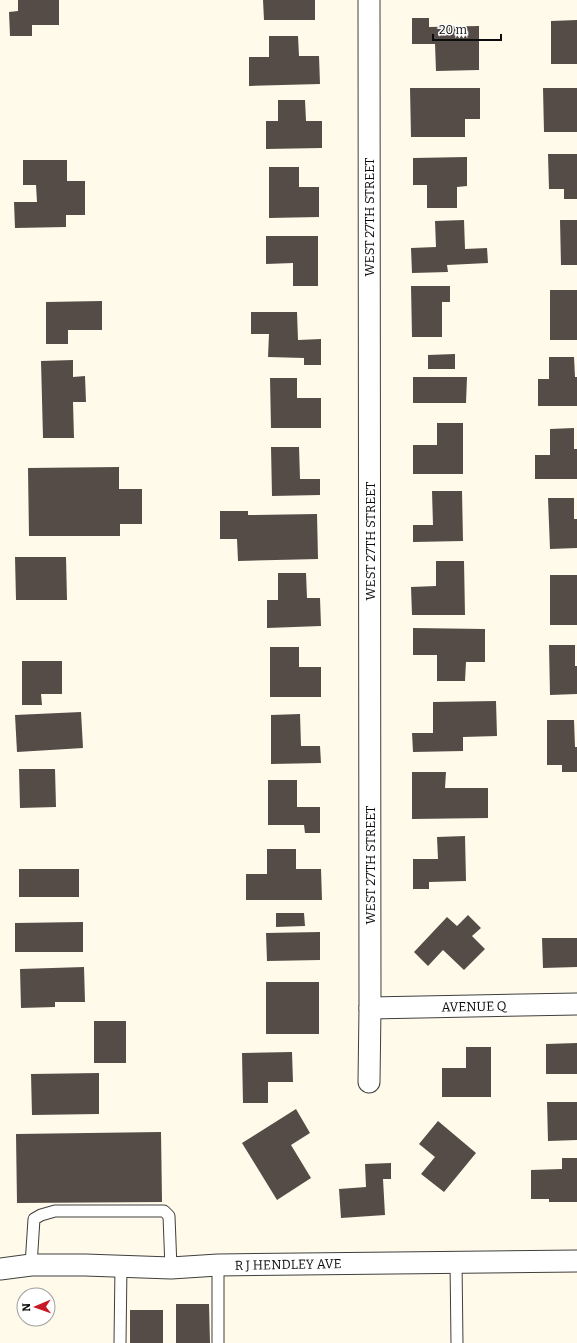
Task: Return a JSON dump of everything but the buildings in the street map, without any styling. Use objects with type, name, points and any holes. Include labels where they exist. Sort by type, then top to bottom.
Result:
[{"type":"street","name":"WEST 27TH STREET","points":[[369,0],[369,1082]]},
{"type":"street","name":"AVENUE Q","points":[[370,1008],[577,1004]]},
{"type":"street","name":"R J HENDLEY AVE","points":[[0,1268],[31,1265],[171,1268],[218,1265],[456,1261],[577,1261]]},
{"type":"lane","points":[[31,1265],[34,1219],[41,1215],[55,1211],[164,1211],[169,1216],[171,1268]]},
{"type":"lane","points":[[456,1261],[457,1343]]},
{"type":"lane","points":[[218,1265],[218,1343]]},
{"type":"lane","points":[[120,1343],[121,1266]]}]
